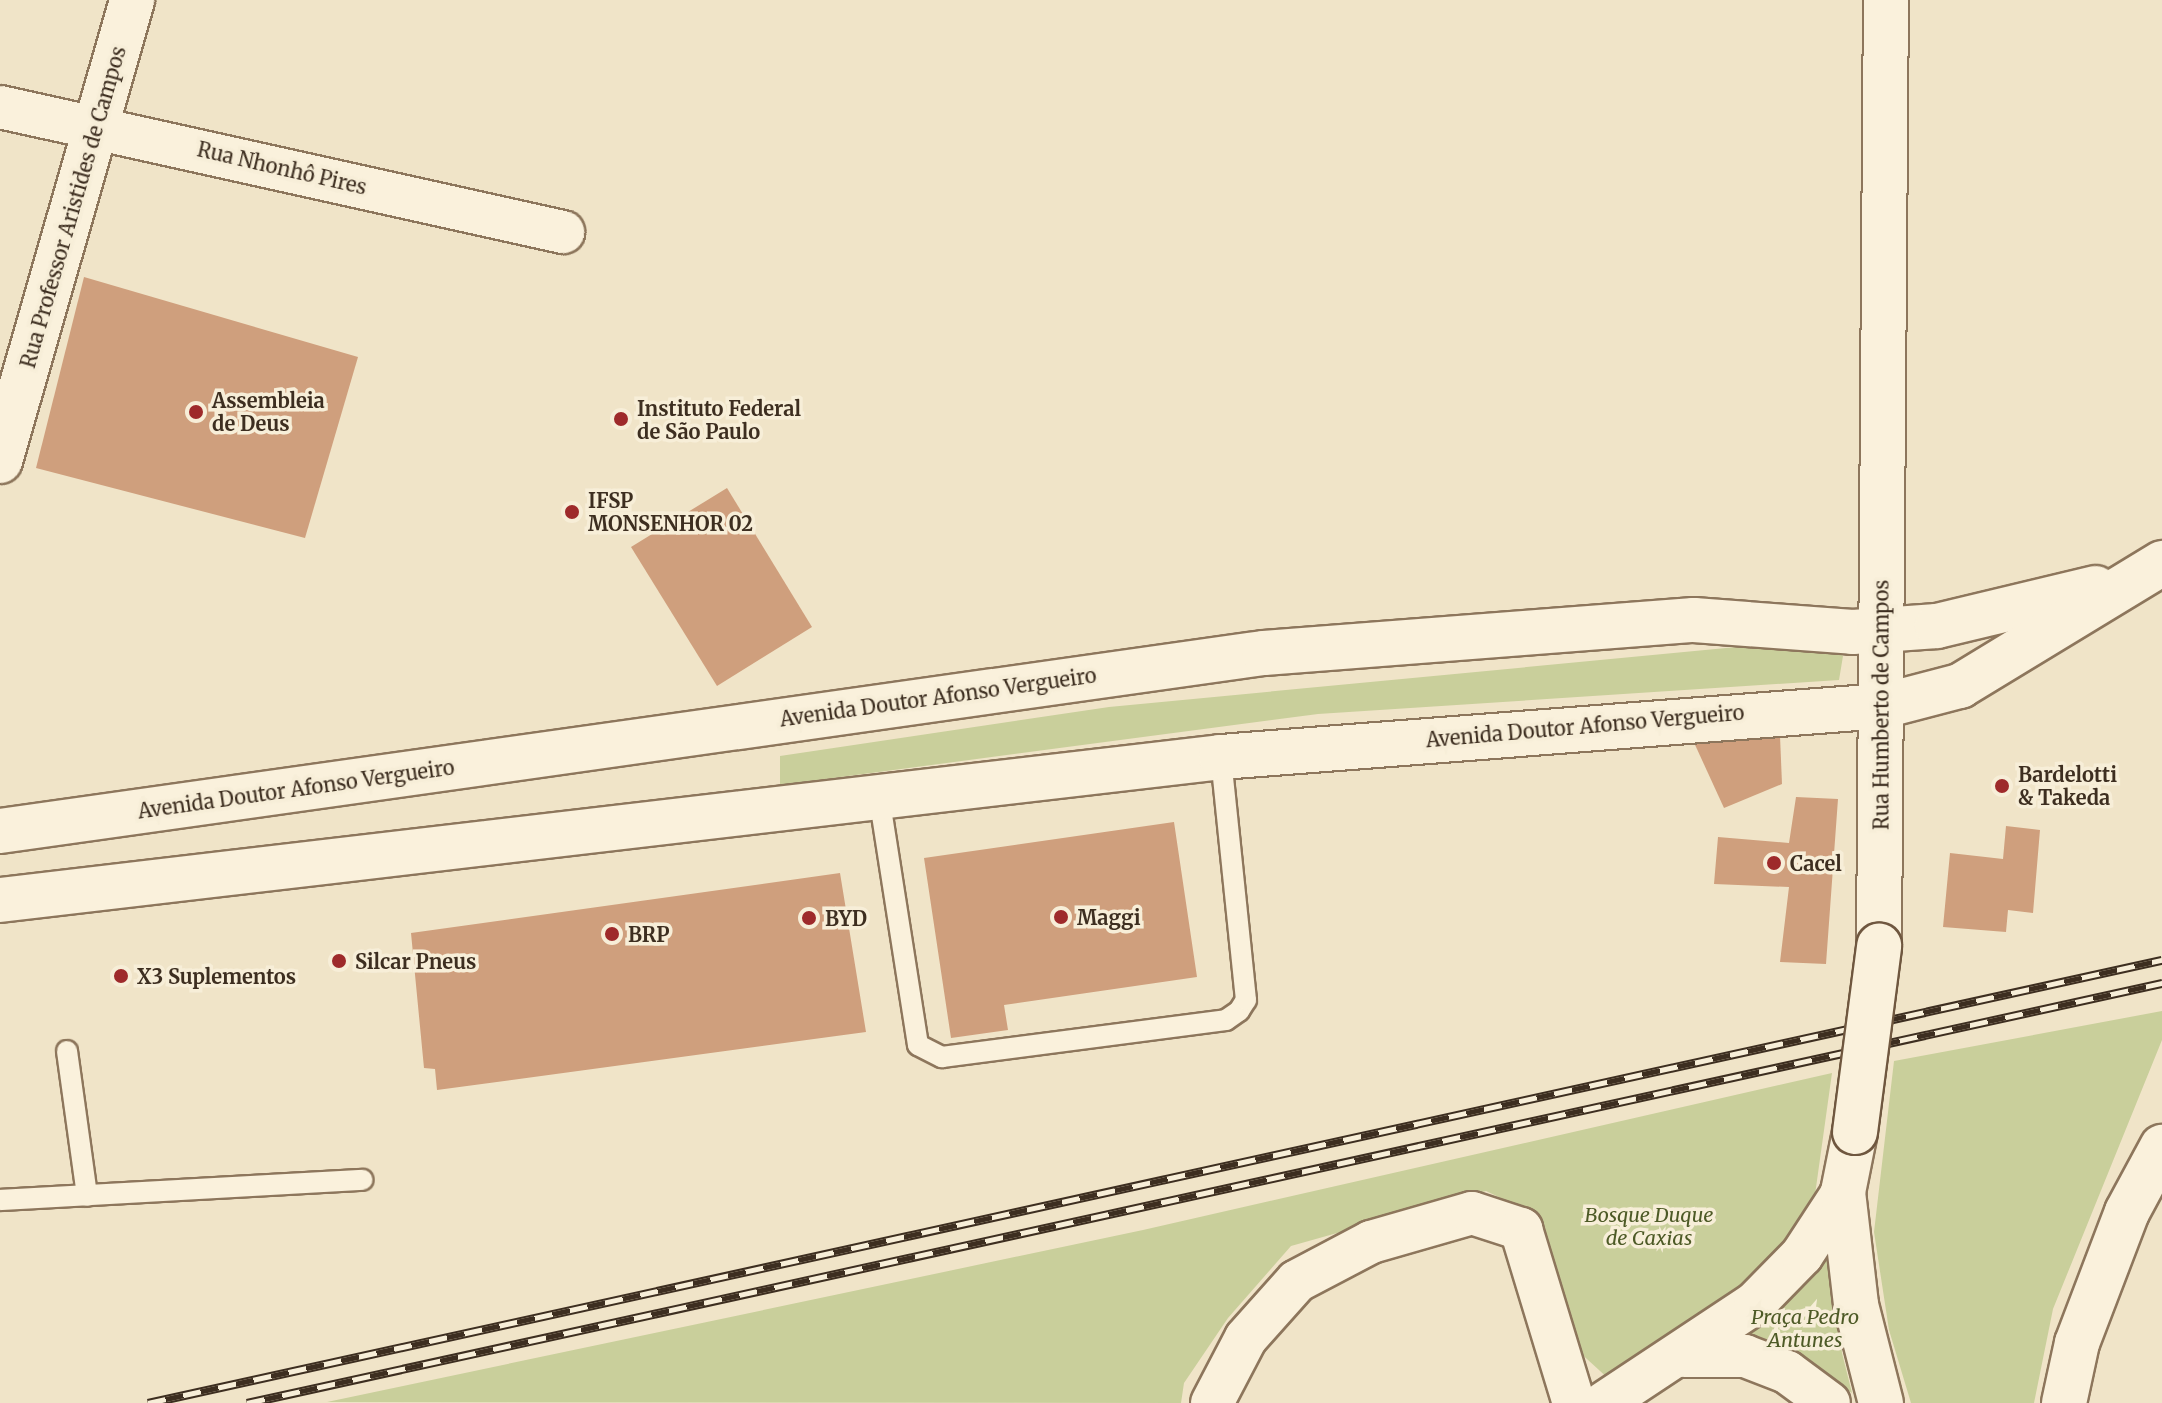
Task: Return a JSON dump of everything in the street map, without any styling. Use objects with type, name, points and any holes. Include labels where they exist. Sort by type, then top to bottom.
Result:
[{"type":"main road","name":"Rua Professor Aristides de Campos","points":[[0,461],[132,0]]},
{"type":"main road","name":"Rua Humberto de Campos","points":[[1881,1403],[1856,1305],[1843,1192],[1855,1132],[1879,946],[1886,0]]},
{"type":"main road","name":"Avenida Doutor Afonso Vergueiro","points":[[0,831],[1264,653],[1694,620],[1880,630],[1966,623],[2153,569]]},
{"type":"main road","name":"Avenida Doutor Afonso Vergueiro","points":[[0,900],[1221,757],[1883,706],[1960,686],[2153,569]]},
{"type":"main road","points":[[2064,1403],[2077,1343],[2127,1212],[2162,1147]]},
{"type":"street","name":"Rua Nhonhô Pires","points":[[0,107],[97,126],[563,232]]},
{"type":"street","points":[[1604,1403],[1685,1356],[1755,1303],[1802,1255],[1843,1192]]},
{"type":"street","points":[[1212,1403],[1246,1338],[1297,1281],[1371,1242],[1472,1213],[1521,1229],[1574,1403]]},
{"type":"street","points":[[1685,1356],[1745,1356],[1787,1372],[1829,1403]]},
{"type":"lane","points":[[879,796],[918,1045],[942,1057],[1226,1020],[1239,1011],[1246,1000],[1221,757]]},
{"type":"lane","points":[[67,1051],[87,1196]]},
{"type":"lane","points":[[0,1200],[362,1180]]},
{"type":"green space","points":[[1768,644],[1825,647],[1843,656],[1839,680],[1318,714],[780,785],[780,756],[1109,707]]},
{"type":"green space","points":[[2162,1011],[2162,1040],[2053,1309],[2034,1403],[1911,1403],[1889,1330],[1874,1232],[1894,1061]]},
{"type":"green space","name":"Bosque Duque de Caxias","points":[[1832,1073],[1813,1209],[1732,1303],[1611,1381],[1576,1349],[1526,1210],[1486,1191],[1291,1246],[1228,1318],[1184,1383],[1181,1403],[327,1402],[1143,1230]]},
{"type":"green space","name":"Praça Pedro Antunes","points":[[1831,1241],[1842,1353],[1852,1393],[1808,1364],[1718,1344]]},
{"type":"building","name":"Assembleia de Deus","points":[[84,277],[358,357],[305,538],[36,468]]},
{"type":"building","points":[[727,488],[812,627],[717,686],[631,547]]},
{"type":"building","points":[[1691,736],[1780,736],[1782,784],[1724,808]]},
{"type":"building","name":"Cacel","points":[[1796,797],[1838,799],[1826,964],[1780,962],[1789,887],[1714,884],[1718,837],[1789,843]]},
{"type":"building","name":"Maggi","points":[[1174,822],[1197,977],[1004,1005],[1008,1030],[951,1038],[924,858]]},
{"type":"building","points":[[2006,826],[2040,830],[2033,913],[2008,910],[2006,932],[1943,927],[1950,853],[2003,859]]},
{"type":"building","points":[[840,873],[866,1032],[437,1090],[435,1069],[424,1068],[411,933]]},
{"type":"railway","points":[[148,1403],[2162,960]]},
{"type":"railway","points":[[247,1403],[2162,983]]},
{"type":"place","name":"Assembleia de Deus","points":[[196,412]]},
{"type":"place","name":"Instituto Federal de São Paulo","points":[[621,419]]},
{"type":"place","name":"IFSP MONSENHOR 02","points":[[572,512]]},
{"type":"place","name":"Bardelotti & Takeda","points":[[2002,786]]},
{"type":"place","name":"Cacel","points":[[1774,863]]},
{"type":"place","name":"Maggi","points":[[1061,917]]},
{"type":"place","name":"BYD","points":[[809,918]]},
{"type":"place","name":"BRP","points":[[612,934]]},
{"type":"place","name":"Silcar Pneus","points":[[339,961]]},
{"type":"place","name":"X3 Suplementos","points":[[121,976]]}]
